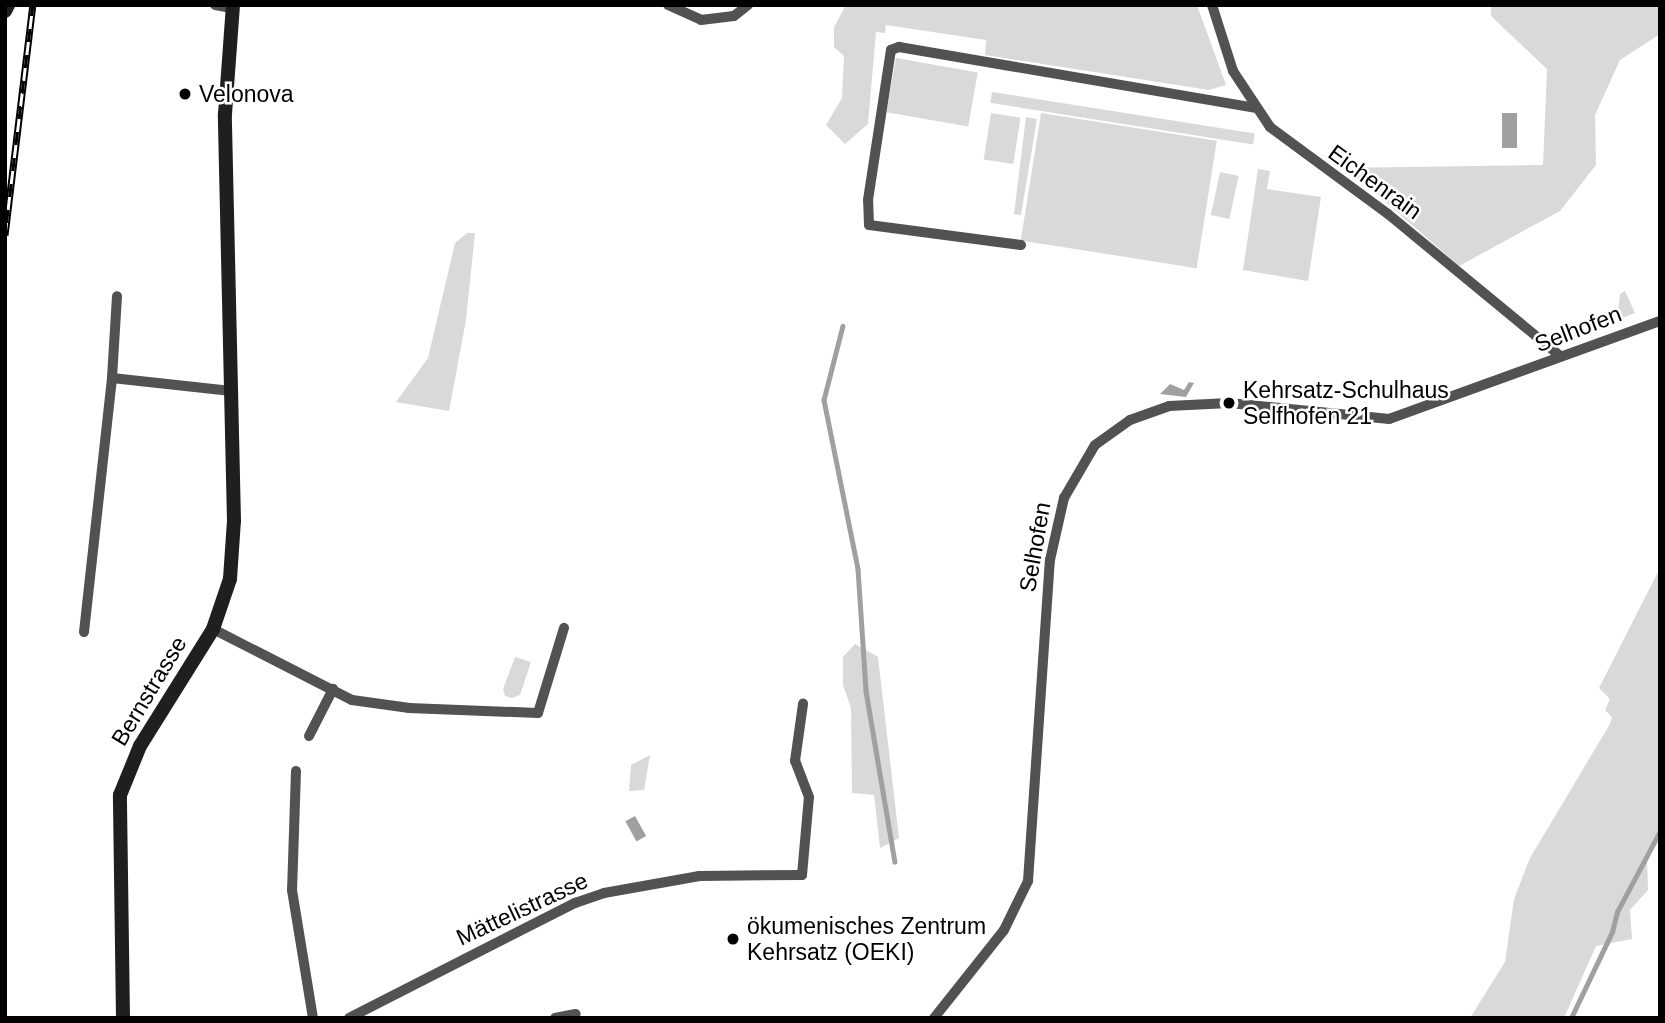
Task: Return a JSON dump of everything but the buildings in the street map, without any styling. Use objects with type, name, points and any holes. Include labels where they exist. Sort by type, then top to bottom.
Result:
[{"type":"street","points":[[5,11],[8,5]]},
{"type":"street","name":"Bernstrasse","points":[[123,1018],[117,821],[120,795],[148,730],[213,629],[229,585],[234,542],[225,114],[232,7],[215,5]]},
{"type":"street","points":[[668,5],[701,20],[734,16],[748,5]]},
{"type":"street","name":"Eichenrain","points":[[1212,5],[1233,71],[1254,108],[1290,145],[1388,214],[1560,356]]},
{"type":"street","points":[[1021,245],[869,225],[868,200],[891,50],[899,47],[1254,108]]},
{"type":"street","points":[[84,632],[112,377],[117,296]]},
{"type":"street","name":"Selhofen","points":[[934,1018],[1004,930],[1028,881],[1050,560],[1064,498],[1095,445],[1130,420],[1169,406],[1229,403],[1389,419],[1660,321]]},
{"type":"street","points":[[112,377],[231,391]]},
{"type":"street","points":[[213,629],[352,700],[378,706],[538,713],[564,628]]},
{"type":"street","points":[[309,736],[333,689]]},
{"type":"street","name":"Mättelistrasse","points":[[349,1018],[575,903],[604,892],[699,876],[802,875],[809,797],[795,761],[803,704]]},
{"type":"street","points":[[296,771],[292,890],[313,1018]]},
{"type":"street","points":[[555,1018],[576,1014]]},
{"type":"shaded area","points":[[846,5],[1197,5],[1226,85],[1209,90],[985,55],[986,40],[886,25],[885,33],[876,32],[868,124],[845,144],[826,125],[842,98],[844,56],[834,47],[834,27]]},
{"type":"shaded area","points":[[1491,5],[1660,5],[1660,34],[1620,60],[1595,115],[1596,165],[1560,211],[1459,266],[1363,182],[1340,168],[1543,165],[1547,69],[1491,16]]},
{"type":"shaded area","points":[[896,58],[978,72],[968,127],[886,112]]},
{"type":"shaded area","points":[[992,92],[1255,134],[1253,144],[990,103]]},
{"type":"shaded area","points":[[991,113],[1021,118],[1013,164],[984,159]]},
{"type":"shaded area","points":[[1041,113],[1217,141],[1197,268],[1021,240]]},
{"type":"shaded area","points":[[1502,113],[1517,113],[1517,148],[1502,148]]},
{"type":"shaded area","points":[[1026,117],[1037,119],[1021,215],[1014,214]]},
{"type":"shaded area","points":[[1258,169],[1270,171],[1267,189],[1321,197],[1308,281],[1243,270]]},
{"type":"shaded area","points":[[1220,172],[1239,176],[1229,219],[1211,215]]},
{"type":"shaded area","points":[[467,233],[475,233],[466,320],[449,411],[396,402],[428,358],[455,243]]},
{"type":"shaded area","points":[[1625,291],[1635,313],[1617,320],[1620,294]]},
{"type":"shaded area","points":[[1189,382],[1194,383],[1186,397],[1160,394],[1170,384],[1184,390]]},
{"type":"shaded area","points":[[1660,568],[1660,836],[1647,858],[1648,890],[1630,910],[1632,939],[1596,946],[1564,1018],[1470,1018],[1505,962],[1514,899],[1530,858],[1610,724],[1612,717],[1605,710],[1610,699],[1599,688]]},
{"type":"shaded area","points":[[855,644],[878,657],[899,838],[880,848],[874,795],[852,793],[851,708],[843,685],[843,657]]},
{"type":"shaded area","points":[[515,657],[531,662],[520,695],[512,698],[505,696],[503,689]]},
{"type":"shaded area","points":[[650,755],[644,790],[629,791],[631,765]]},
{"type":"shaded area","points":[[635,816],[646,836],[637,841],[625,821]]},
{"type":"waterway","points":[[843,326],[824,400],[858,569],[866,691],[895,862]]},
{"type":"waterway","points":[[1571,1018],[1612,932],[1617,912],[1660,831]]},
{"type":"railway","points":[[5,235],[33,5]]},
{"type":"place","name":"Velonova","points":[[185,94]]},
{"type":"place","name":"Kehrsatz-Schulhaus Selfhofen 21","points":[[1229,403]]},
{"type":"place","name":"ökumenisches Zentrum Kehrsatz (OEKI)","points":[[733,939]]}]
